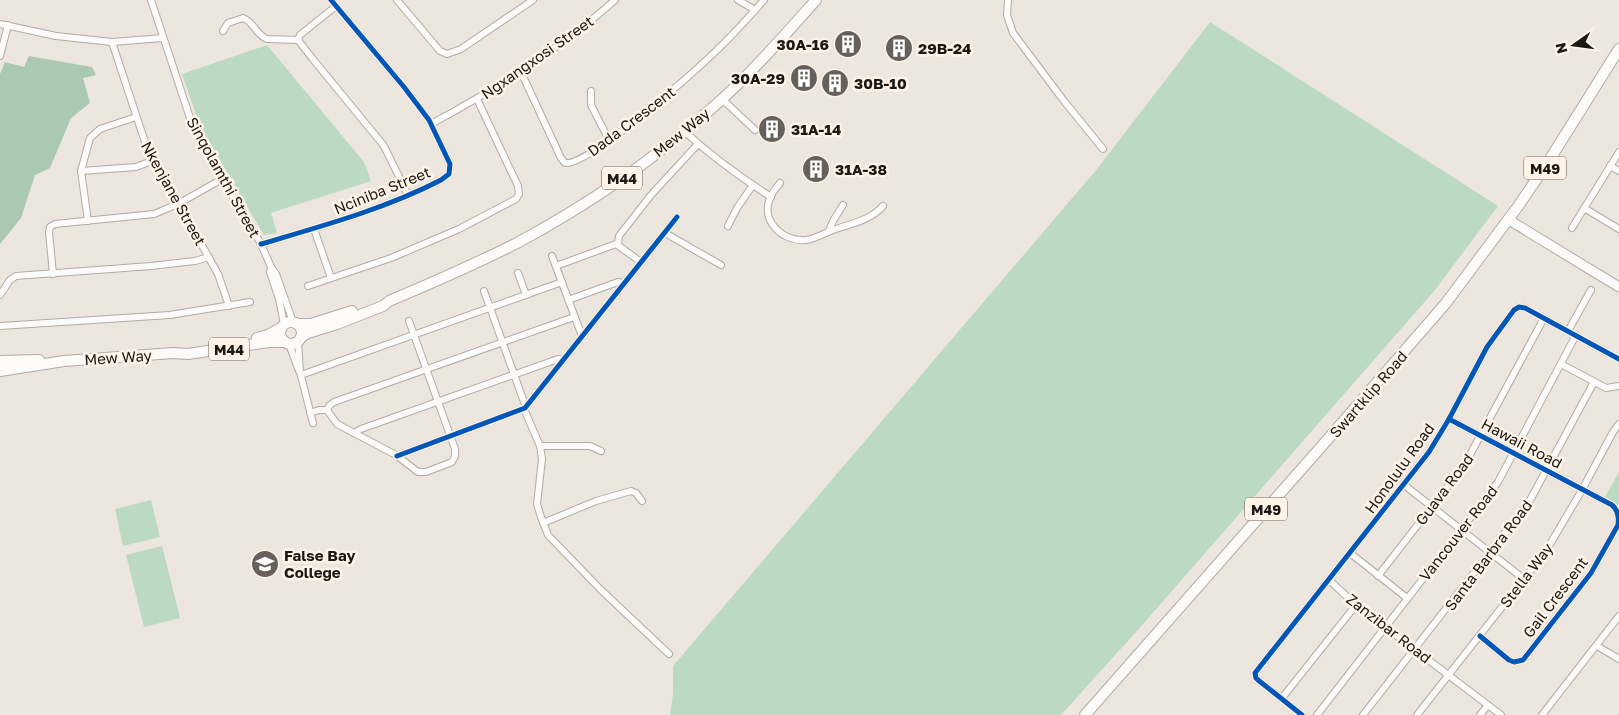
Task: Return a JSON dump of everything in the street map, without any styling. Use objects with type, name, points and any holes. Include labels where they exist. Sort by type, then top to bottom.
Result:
[{"type":"main road","name":"Mew Way","points":[[0,371],[64,361],[173,353],[188,354],[269,342],[293,341],[308,333],[383,306],[389,301],[474,263],[543,228],[605,190],[684,131],[722,99],[766,56],[816,0]]},
{"type":"main road","name":"Swartklip Road","points":[[1085,715],[1425,328],[1508,220],[1550,159],[1619,49]]},
{"type":"main road","name":"Mew Way","points":[[173,353],[189,348],[261,337],[289,325],[311,324],[389,301]]},
{"type":"main road","points":[[289,325],[302,330],[293,341],[280,336],[289,325]]},
{"type":"main road","name":"Mew Way","points":[[0,361],[45,359],[64,361]]},
{"type":"street","name":"Sinqolamthi Street","points":[[151,0],[191,121],[222,179],[261,244],[271,267],[270,272],[289,325]]},
{"type":"street","name":"Nciniba Street","points":[[261,244],[368,211],[441,180],[450,172],[449,162],[431,124],[404,87],[331,0]]},
{"type":"street","points":[[397,0],[440,51],[447,54],[461,49],[532,0]]},
{"type":"street","points":[[738,0],[755,10]]},
{"type":"street","name":"Dada Crescent","points":[[521,72],[561,158],[564,162],[574,162],[609,140],[678,86],[717,50],[764,0]]},
{"type":"street","points":[[1008,0],[1008,15],[1013,33],[1103,149]]},
{"type":"street","name":"Ngxangxosi Street","points":[[431,124],[521,72],[572,35],[612,1]]},
{"type":"street","points":[[298,40],[300,35],[336,6]]},
{"type":"street","points":[[223,31],[229,23],[243,18],[249,21],[258,34],[267,39],[298,40]]},
{"type":"street","points":[[0,24],[56,36],[112,42],[163,38]]},
{"type":"street","points":[[0,56],[8,25]]},
{"type":"street","points":[[298,40],[384,146],[408,195]]},
{"type":"street","name":"Nkenjane Street","points":[[112,42],[146,145],[218,274],[229,306]]},
{"type":"street","points":[[591,91],[591,105],[609,140]]},
{"type":"street","points":[[308,286],[391,258],[459,229],[518,197],[518,186],[477,99]]},
{"type":"street","points":[[722,99],[755,130]]},
{"type":"street","points":[[88,221],[81,172],[90,138],[100,129],[136,116]]},
{"type":"street","points":[[684,131],[698,144],[770,197]]},
{"type":"street","points":[[618,244],[619,236],[651,195],[698,144]]},
{"type":"street","points":[[1572,228],[1619,152]]},
{"type":"street","points":[[81,172],[136,167],[154,160]]},
{"type":"street","points":[[1610,166],[1619,171]]},
{"type":"street","points":[[53,274],[49,232],[50,227],[55,224],[147,215],[178,204],[222,179]]},
{"type":"street","points":[[780,183],[770,197],[768,208],[771,223],[776,230],[784,235],[806,240],[829,231],[850,226],[876,213],[882,206]]},
{"type":"street","points":[[728,226],[737,208],[753,185]]},
{"type":"street","points":[[829,231],[843,205]]},
{"type":"street","points":[[1584,208],[1619,229]]},
{"type":"street","points":[[397,456],[525,407],[677,217]]},
{"type":"street","points":[[1508,220],[1619,287]]},
{"type":"street","points":[[314,229],[331,278]]},
{"type":"street","points":[[664,233],[721,265]]},
{"type":"street","points":[[618,244],[641,262]]},
{"type":"street","points":[[556,266],[618,244]]},
{"type":"street","points":[[552,256],[582,336]]},
{"type":"street","name":"Nkenjane Street","points":[[0,295],[10,280],[16,276],[151,266],[209,257]]},
{"type":"street","points":[[518,273],[526,295]]},
{"type":"street","points":[[301,374],[562,282]]},
{"type":"street","points":[[568,300],[618,282],[624,282]]},
{"type":"street","points":[[1568,331],[1591,290]]},
{"type":"street","points":[[484,291],[540,446],[542,459],[537,504],[548,535],[600,589],[669,654]]},
{"type":"street","points":[[0,326],[170,315],[250,302]]},
{"type":"street","name":"Honolulu Road","points":[[1302,715],[1258,680],[1255,673],[1432,447],[1487,347],[1514,310],[1517,307],[1523,307],[1618,357]]},
{"type":"street","points":[[327,410],[334,402],[574,317]]},
{"type":"street","name":"Guava Road","points":[[1378,576],[1465,464],[1544,318]]},
{"type":"street","points":[[327,410],[335,423],[397,456],[420,473],[452,462],[455,456],[455,449],[409,321]]},
{"type":"street","name":"Vancouver Road","points":[[1316,715],[1498,482],[1576,335]]},
{"type":"street","points":[[293,341],[312,423]]},
{"type":"street","points":[[354,433],[558,358],[563,360]]},
{"type":"street","points":[[1561,364],[1608,388],[1619,386]]},
{"type":"street","name":"Santa Barbra Road","points":[[1363,715],[1416,650],[1529,502],[1548,471],[1594,382]]},
{"type":"street","points":[[310,413],[327,410]]},
{"type":"street","name":"Hawaii Road","points":[[1449,419],[1582,490]]},
{"type":"street","name":"Stella Way","points":[[1417,715],[1550,545],[1582,490],[1612,432],[1619,424]]},
{"type":"street","points":[[540,446],[590,446],[602,451]]},
{"type":"street","points":[[1403,484],[1524,579]]},
{"type":"street","name":"Gail Crescent","points":[[1480,636],[1509,660],[1514,662],[1523,660],[1591,573],[1618,526],[1619,518],[1617,510],[1612,505],[1582,490]]},
{"type":"street","points":[[543,523],[596,501],[631,491],[636,493],[642,501]]},
{"type":"street","points":[[1350,553],[1407,598]]},
{"type":"street","name":"Zanzibar Road","points":[[1329,580],[1356,605],[1501,715]]},
{"type":"street","points":[[1282,698],[1356,605]]},
{"type":"street","points":[[1542,715],[1619,616]]},
{"type":"street","points":[[1597,646],[1619,659]]},
{"type":"street","points":[[1480,715],[1488,705]]},
{"type":"green space","points":[[1210,22],[1498,206],[1435,290],[1144,623],[1061,715],[670,715],[673,694],[673,666],[1097,169]]},
{"type":"green space","points":[[267,45],[364,162],[371,181],[271,213],[277,233],[264,235],[200,126],[182,74]]},
{"type":"green space","points":[[29,56],[92,67],[96,75],[83,78],[90,103],[71,118],[50,168],[35,175],[21,218],[0,244],[0,74],[5,62],[24,67]]},
{"type":"green space","points":[[1619,472],[1619,506],[1605,497]]},
{"type":"green space","points":[[151,500],[160,537],[123,546],[115,509]]},
{"type":"green space","points":[[162,546],[180,618],[144,627],[126,555]]},
{"type":"cycle path","points":[[261,244],[398,200],[441,180],[449,174],[450,164],[429,120],[404,87],[331,0]]},
{"type":"cycle path","points":[[397,456],[525,408],[677,217]]},
{"type":"cycle path","points":[[1302,715],[1258,680],[1255,673],[1429,452],[1449,419],[1487,347],[1514,310],[1519,307],[1525,308],[1619,359]]},
{"type":"cycle path","points":[[1449,419],[1612,505],[1616,509],[1618,516],[1618,525],[1591,573],[1523,660],[1514,662],[1509,660],[1480,636]]},
{"type":"place","name":"30A-16","points":[[848,44]]},
{"type":"place","name":"29B-24","points":[[899,48]]},
{"type":"place","name":"30A-29","points":[[804,78]]},
{"type":"place","name":"30B-10","points":[[835,83]]},
{"type":"place","name":"31A-14","points":[[772,129]]},
{"type":"place","name":"31A-38","points":[[816,169]]},
{"type":"place","name":"False Bay College","points":[[265,564]]}]
